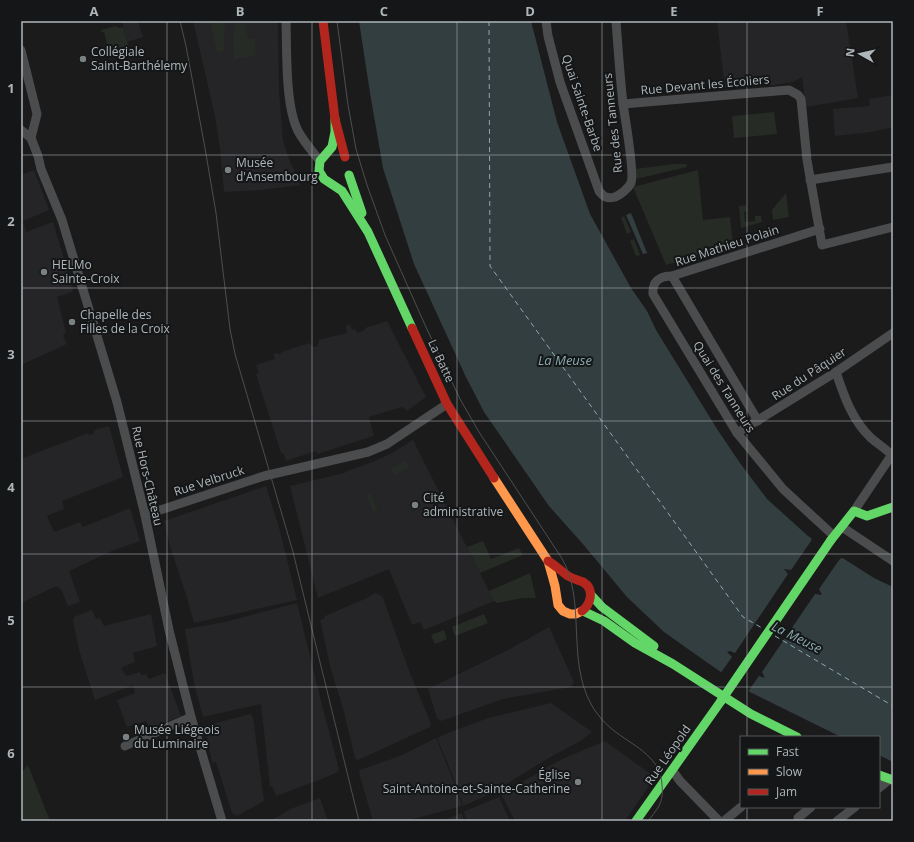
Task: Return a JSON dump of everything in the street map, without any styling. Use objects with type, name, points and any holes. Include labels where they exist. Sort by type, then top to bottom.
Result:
[{"type":"main road","points":[[323,21],[335,118],[345,157],[350,165],[349,174],[342,182],[333,184],[324,180],[319,171],[320,161],[332,147],[335,118]]},
{"type":"main road","points":[[327,154],[336,152],[345,157]]},
{"type":"main road","name":"La Batte","points":[[349,174],[368,232],[447,404],[548,561]]},
{"type":"main road","name":"La Batte","points":[[333,184],[342,191],[368,232]]},
{"type":"main road","points":[[854,511],[867,516],[893,507]]},
{"type":"main road","name":"Rue Léopold","points":[[641,818],[672,770],[721,703],[832,538],[854,511]]},
{"type":"main road","points":[[548,561],[574,579],[583,582],[591,595],[602,607],[640,635],[721,703],[757,717],[795,736]]},
{"type":"main road","points":[[548,561],[556,592],[556,602],[561,610],[570,614],[579,614],[589,604],[591,595]]},
{"type":"main road","points":[[556,592],[565,581],[574,579]]},
{"type":"main road","points":[[583,611],[604,621],[636,643],[673,664]]},
{"type":"main road","points":[[880,775],[892,781]]},
{"type":"street","points":[[286,21],[289,88],[293,118],[305,142],[320,161]]},
{"type":"street","name":"Quai Sainte-Barbe","points":[[546,21],[548,36],[560,82],[599,191]]},
{"type":"street","name":"Rue des Tanneurs","points":[[599,191],[604,197],[609,198],[617,196],[631,183],[631,167],[623,104],[616,21]]},
{"type":"street","points":[[21,50],[37,114],[32,140]]},
{"type":"street","name":"Rue Devant les Écoliers","points":[[623,104],[789,90],[798,95],[800,99],[805,134],[804,142],[810,180]]},
{"type":"street","points":[[21,130],[32,140]]},
{"type":"street","name":"Rue Hors-Château","points":[[32,140],[41,170],[62,220],[111,384],[145,515],[162,600],[191,717],[222,821]]},
{"type":"street","points":[[893,167],[810,180],[822,245],[893,226]]},
{"type":"street","name":"Rue Mathieu Polain","points":[[653,294],[652,288],[654,283],[662,277],[672,276],[820,229]]},
{"type":"street","name":"Quai des Tanneurs","points":[[672,276],[758,421]]},
{"type":"street","name":"Quai des Tanneurs","points":[[653,294],[737,433],[783,489],[832,538]]},
{"type":"street","name":"Rue du Pâquier","points":[[737,433],[836,372],[893,333]]},
{"type":"street","points":[[836,372],[857,422],[870,437],[893,455],[854,511]]},
{"type":"street","name":"Rue Velbruck","points":[[145,515],[258,478],[368,452],[387,444],[447,404]]},
{"type":"street","points":[[842,527],[893,561]]},
{"type":"street","points":[[125,746],[191,717]]},
{"type":"street","points":[[672,770],[680,781],[719,821]]},
{"type":"street","points":[[880,787],[892,781]]},
{"type":"street","points":[[724,821],[741,808]]},
{"type":"street","points":[[798,818],[810,808]]},
{"type":"street","points":[[837,821],[854,808]]},
{"type":"shaded area","points":[[122,21],[138,21],[143,37],[127,42]]},
{"type":"shaded area","points":[[193,21],[278,21],[279,91],[283,141],[300,185],[260,190],[224,192],[215,116]]},
{"type":"shaded area","points":[[210,21],[226,21],[224,33],[225,50],[217,53]]},
{"type":"shaded area","points":[[236,21],[244,21],[248,39],[255,39],[256,55],[234,59],[233,34]]},
{"type":"shaded area","points":[[717,21],[846,21],[858,98],[806,107],[802,77],[793,82],[774,85],[753,85],[725,88]]},
{"type":"shaded area","points":[[116,26],[118,28],[123,27],[130,51],[113,55],[111,47],[108,48],[104,32],[101,32],[101,30]]},
{"type":"shaded area","points":[[893,95],[893,127],[871,132],[835,136],[833,109],[870,106],[869,99]]},
{"type":"shaded area","points":[[774,112],[777,134],[734,138],[732,116]]},
{"type":"shaded area","points":[[686,164],[687,167],[636,179],[635,169]]},
{"type":"shaded area","points":[[34,170],[49,210],[23,221],[26,232],[53,222],[73,290],[72,292],[57,297],[66,333],[63,336],[67,344],[21,365],[21,175]]},
{"type":"shaded area","points":[[698,170],[703,220],[730,217],[733,245],[666,265],[633,187]]},
{"type":"shaded area","points":[[786,193],[789,217],[773,220],[772,210]]},
{"type":"shaded area","points":[[746,205],[747,211],[744,212],[745,222],[755,221],[755,216],[761,216],[762,222],[741,228],[739,206]]},
{"type":"shaded area","points":[[624,216],[631,232],[627,234],[621,218]]},
{"type":"shaded area","points":[[634,239],[640,255],[636,256],[630,241]]},
{"type":"shaded area","points":[[387,321],[426,397],[407,411],[402,407],[369,417],[374,436],[317,454],[316,451],[286,461],[283,453],[281,453],[256,374],[259,373],[256,365],[275,359],[273,354],[277,353],[280,355],[282,352],[309,343],[313,347],[316,347],[319,340],[346,333],[347,331],[345,326],[350,324],[352,330],[355,329],[357,333],[365,330],[365,328]]},
{"type":"shaded area","points":[[109,426],[123,477],[62,501],[64,509],[47,516],[54,532],[80,522],[83,527],[130,508],[140,541],[114,550],[69,571],[80,602],[68,606],[61,589],[56,586],[21,603],[21,459],[88,433],[89,435],[94,434],[94,430]]},
{"type":"shaded area","points":[[413,440],[494,601],[424,630],[420,622],[412,625],[389,569],[318,598],[290,486],[347,472],[392,453]]},
{"type":"shaded area","points":[[406,461],[409,468],[394,475],[391,468]]},
{"type":"shaded area","points":[[266,486],[280,531],[297,600],[194,623],[170,546],[164,521]]},
{"type":"shaded area","points":[[370,493],[378,511],[373,512],[366,495]]},
{"type":"shaded area","points":[[483,541],[491,559],[519,548],[523,555],[480,573],[467,547]]},
{"type":"shaded area","points":[[530,573],[536,598],[523,598],[497,603],[494,601],[489,591]]},
{"type":"shaded area","points":[[375,593],[383,598],[408,668],[431,724],[430,727],[358,760],[355,758],[343,708],[331,670],[320,620],[325,618],[325,616]]},
{"type":"shaded area","points":[[297,603],[339,769],[338,772],[276,796],[272,786],[270,787],[261,704],[203,717],[194,683],[185,629],[225,622]]},
{"type":"shaded area","points":[[92,610],[96,619],[100,618],[104,626],[151,614],[157,646],[133,653],[135,662],[121,668],[126,676],[140,672],[141,675],[146,674],[149,679],[165,673],[181,716],[149,729],[146,721],[127,727],[117,700],[135,693],[133,685],[95,700],[79,650],[73,621],[74,617]]},
{"type":"shaded area","points":[[484,614],[488,623],[455,636],[452,627]]},
{"type":"shaded area","points":[[549,627],[574,682],[571,687],[503,699],[441,721],[437,718],[428,689],[508,650]]},
{"type":"shaded area","points":[[444,630],[447,639],[435,644],[431,635]]},
{"type":"shaded area","points":[[551,703],[592,732],[582,740],[547,759],[490,794],[463,806],[456,784],[437,738],[488,718]]},
{"type":"shaded area","points":[[250,714],[253,717],[264,801],[237,816],[232,813],[216,762],[212,763],[205,726]]},
{"type":"shaded area","points":[[436,738],[462,806],[406,821],[373,821],[359,773],[360,770],[400,756]]},
{"type":"shaded area","points":[[605,741],[652,775],[653,780],[625,821],[515,821],[501,794],[562,759]]},
{"type":"shaded area","points":[[28,765],[50,821],[21,821],[21,773]]},
{"type":"shaded area","points":[[499,797],[510,821],[467,821],[465,811]]},
{"type":"shaded area","points":[[320,798],[328,821],[270,821],[293,808]]},
{"type":"shaded area","points":[[462,813],[464,821],[437,821],[446,819]]},
{"type":"water","name":"La Meuse","points":[[359,21],[531,21],[557,122],[590,214],[631,288],[647,311],[656,330],[717,429],[767,499],[808,536],[874,578],[893,587],[893,762],[880,756],[880,736],[839,736],[750,692],[664,632],[627,597],[549,506],[484,412],[465,375],[414,264],[383,168]]},
{"type":"water","points":[[631,213],[647,253],[643,254],[626,215]]},
{"type":"pier","points":[[812,536],[844,557],[840,559],[819,589],[822,595],[815,594],[762,672],[765,678],[759,676],[747,693],[720,674],[732,657],[727,652],[730,651],[735,653],[788,574],[784,569],[791,570],[811,541]]},
{"type":"ferry route","points":[[489,21],[490,266],[743,617],[762,628]]},
{"type":"ferry route","points":[[775,636],[893,706]]},
{"type":"tram line","points":[[180,21],[186,46],[216,213],[230,329],[235,354],[293,552],[359,821]]},
{"type":"tram line","points":[[337,21],[348,105],[356,149],[385,235],[460,399],[479,432],[561,557],[569,574],[573,591],[579,668],[591,704],[606,723],[646,754],[657,767],[661,776],[662,796],[659,806],[648,821]]},
{"type":"traffic: fast","points":[[335,119],[335,132],[332,147],[320,161],[319,171],[324,179],[342,191],[368,232],[412,328]]},
{"type":"traffic: fast","points":[[349,175],[362,213]]},
{"type":"traffic: fast","points":[[831,540],[854,511],[867,516],[893,507]]},
{"type":"traffic: fast","points":[[721,701],[831,540]]},
{"type":"traffic: fast","points":[[591,595],[602,607],[654,646]]},
{"type":"traffic: fast","points":[[583,611],[604,621],[635,643],[673,664],[751,714],[795,736]]},
{"type":"traffic: fast","points":[[636,821],[721,701]]},
{"type":"traffic: fast","points":[[880,775],[893,780]]},
{"type":"traffic: slow","points":[[494,478],[548,561],[555,586],[558,605],[563,611],[570,614],[576,614],[582,611]]},
{"type":"traffic: jam","points":[[323,21],[335,119],[345,157]]},
{"type":"traffic: jam","points":[[412,328],[447,404],[494,478]]},
{"type":"traffic: jam","points":[[548,561],[568,576],[587,585],[590,596],[588,604],[582,611]]},
{"type":"place","name":"Collégiale Saint-Barthélemy","points":[[83,59]]},
{"type":"place","name":"Musée d'Ansembourg","points":[[228,170]]},
{"type":"place","name":"HELMo Sainte-Croix","points":[[44,272]]},
{"type":"place","name":"Chapelle des Filles de la Croix","points":[[72,322]]},
{"type":"place","name":"Cité administrative","points":[[415,505]]},
{"type":"place","name":"Musée Liégeois du Luminaire","points":[[126,737]]},
{"type":"place","name":"Église Saint-Antoine-et-Sainte-Catherine","points":[[578,782]]}]
